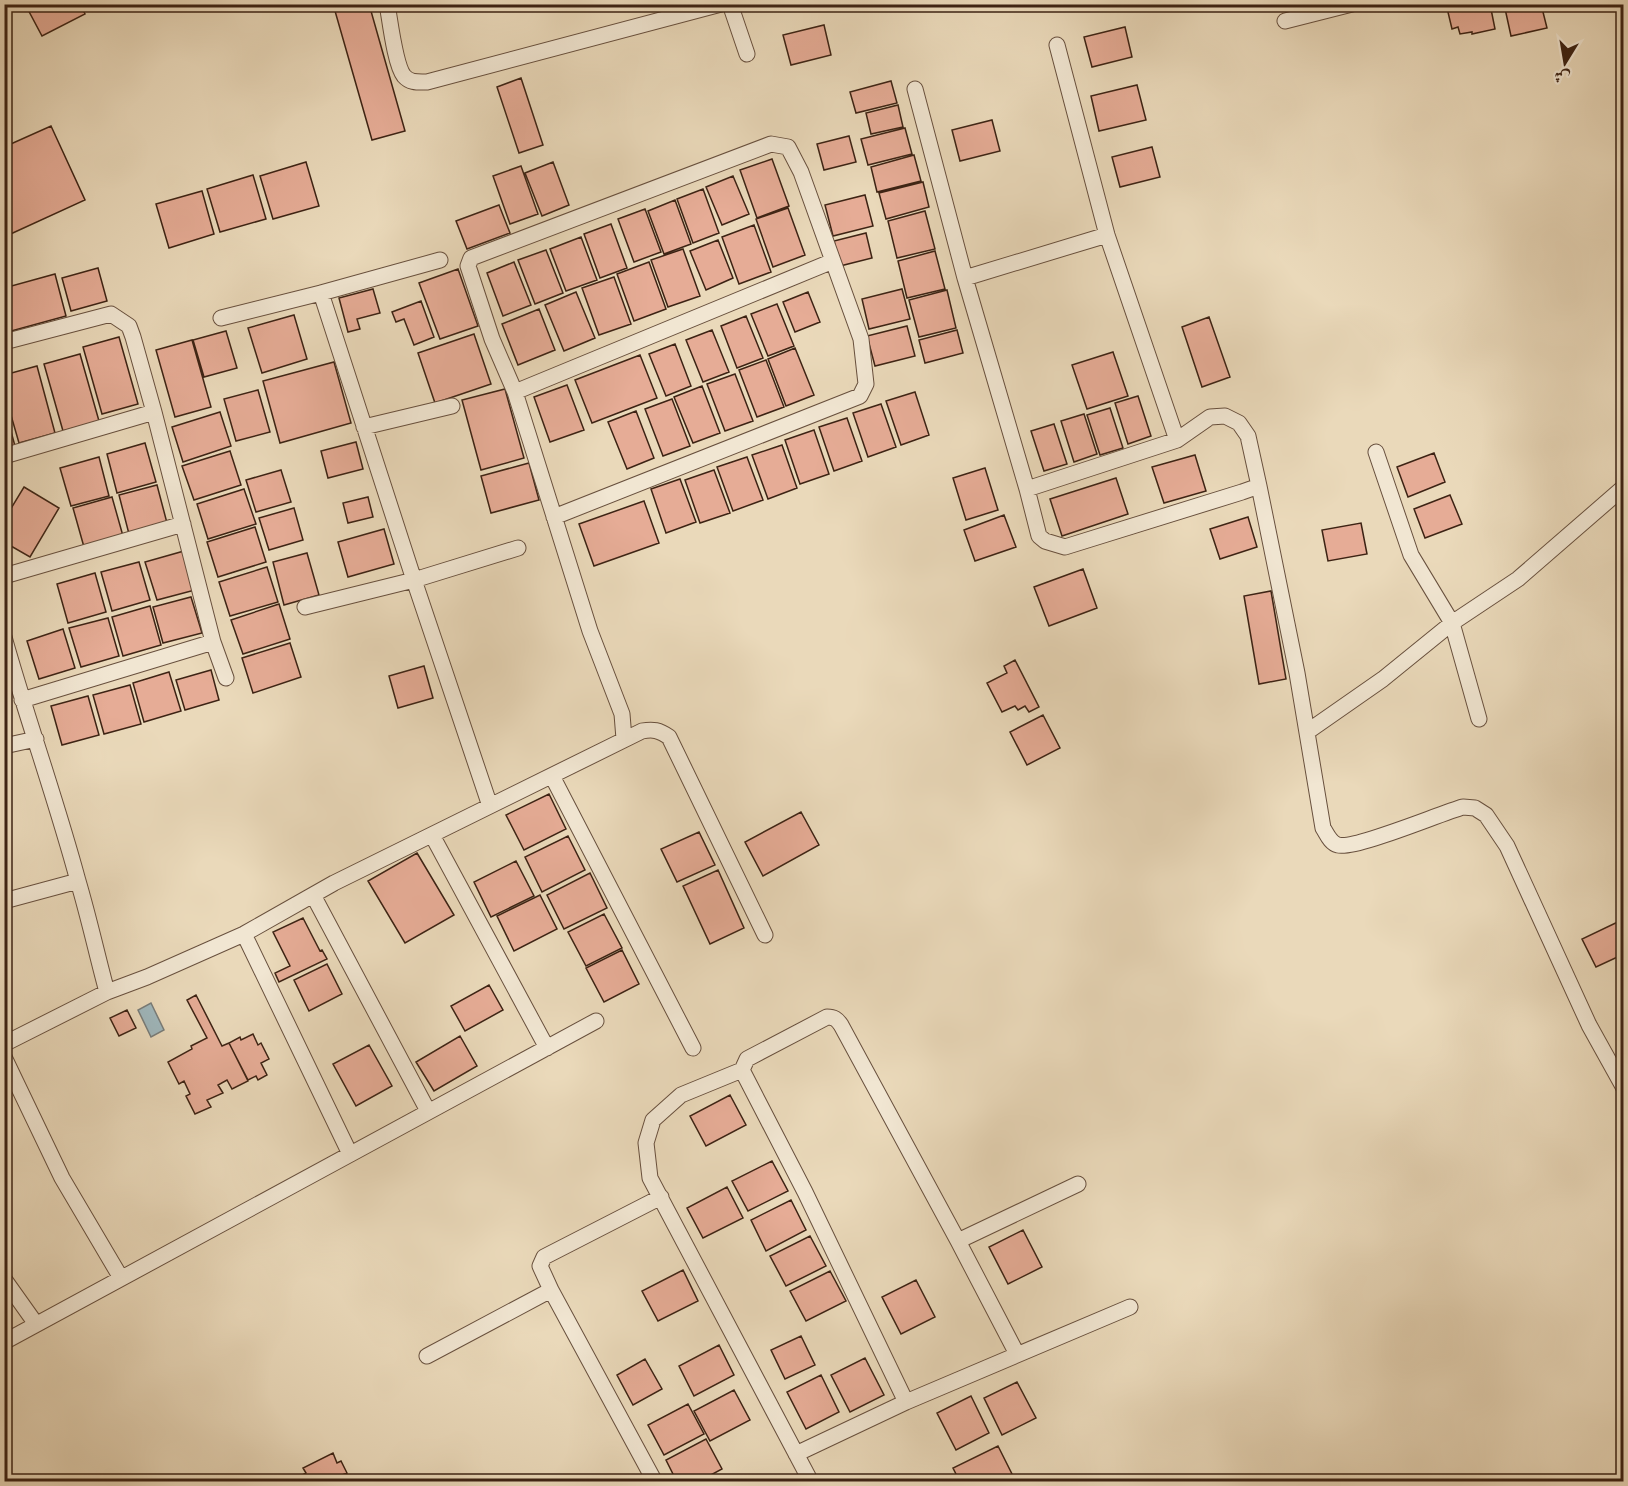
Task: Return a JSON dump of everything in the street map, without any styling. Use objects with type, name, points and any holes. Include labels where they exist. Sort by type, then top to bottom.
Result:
[{"type":"street","points":[[387,4],[399,64],[404,76],[413,82],[420,82],[721,4]]},
{"type":"street","points":[[730,4],[747,54]]},
{"type":"street","points":[[1285,21],[1352,4]]},
{"type":"street","points":[[1057,45],[1107,235],[1177,440]]},
{"type":"street","points":[[915,89],[965,278],[1040,536],[1045,541],[1065,548],[1259,486]]},
{"type":"street","points":[[554,517],[860,396],[866,384],[861,339],[801,172],[788,147],[771,144],[471,258],[468,266],[492,339],[515,392],[554,517],[590,631],[622,714],[624,739]]},
{"type":"street","points":[[965,278],[1107,235]]},
{"type":"street","points":[[221,318],[440,260]]},
{"type":"street","points":[[515,392],[833,261]]},
{"type":"street","points":[[321,293],[490,806]]},
{"type":"street","points":[[4,342],[111,314],[129,326],[154,412],[213,642],[226,678]]},
{"type":"street","points":[[364,427],[452,406]]},
{"type":"street","points":[[4,456],[154,412]]},
{"type":"street","points":[[1027,489],[1177,440],[1210,417],[1225,416],[1239,423],[1248,436],[1259,486],[1297,673],[1323,828],[1330,840],[1337,845],[1345,845],[1364,842],[1463,807],[1475,808],[1486,815],[1507,846],[1589,1025],[1623,1088]]},
{"type":"street","points":[[1376,452],[1411,555],[1452,623],[1479,719]]},
{"type":"street","points":[[1307,732],[1383,679],[1452,623],[1518,579],[1623,487]]},
{"type":"street","points":[[4,576],[183,524]]},
{"type":"street","points":[[305,607],[414,580],[518,548]]},
{"type":"street","points":[[4,637],[78,881],[107,992]]},
{"type":"street","points":[[22,700],[213,642]]},
{"type":"street","points":[[4,1044],[107,992],[244,934],[334,883],[624,739],[652,729],[669,737],[765,934]]},
{"type":"street","points":[[4,746],[36,739]]},
{"type":"street","points":[[552,776],[693,1048]]},
{"type":"street","points":[[432,835],[547,1048]]},
{"type":"street","points":[[4,901],[78,881]]},
{"type":"street","points":[[313,895],[428,1112]]},
{"type":"street","points":[[244,934],[350,1154]]},
{"type":"street","points":[[811,1482],[650,1178],[646,1143],[653,1120],[681,1095],[742,1070],[747,1059],[826,1017],[838,1020],[1017,1354]]},
{"type":"street","points":[[4,1342],[596,1021]]},
{"type":"street","points":[[4,1057],[62,1178],[121,1278]]},
{"type":"street","points":[[742,1070],[805,1192],[906,1402]]},
{"type":"street","points":[[958,1241],[1078,1184]]},
{"type":"street","points":[[655,1482],[550,1290],[540,1266],[544,1257],[661,1197]]},
{"type":"street","points":[[4,1279],[36,1324]]},
{"type":"street","points":[[426,1356],[550,1290]]},
{"type":"street","points":[[796,1454],[906,1402],[1130,1307]]},
{"type":"water","points":[[151,1003],[164,1030],[151,1037],[138,1010]]},
{"type":"building","points":[[25,4],[80,4],[85,14],[42,36]]},
{"type":"building","points":[[333,4],[369,4],[405,131],[372,140]]},
{"type":"building","points":[[1453,4],[1490,4],[1495,29],[1460,34],[1458,27],[1452,29],[1447,8]]},
{"type":"building","points":[[1504,4],[1541,4],[1547,28],[1511,36]]},
{"type":"building","points":[[824,25],[831,55],[791,65],[783,35]]},
{"type":"building","points":[[1125,27],[1132,57],[1092,67],[1084,37]]},
{"type":"building","points":[[521,78],[543,145],[519,153],[497,87]]},
{"type":"building","points":[[891,81],[897,103],[856,113],[850,92]]},
{"type":"building","points":[[1137,85],[1146,120],[1099,131],[1091,96]]},
{"type":"building","points":[[898,105],[903,127],[871,134],[866,113]]},
{"type":"building","points":[[992,120],[1000,151],[960,161],[952,130]]},
{"type":"building","points":[[51,126],[85,200],[4,237],[4,147]]},
{"type":"building","points":[[905,128],[912,154],[868,165],[861,139]]},
{"type":"building","points":[[849,136],[856,162],[824,170],[817,144]]},
{"type":"building","points":[[1152,147],[1160,177],[1120,187],[1112,157]]},
{"type":"building","points":[[914,155],[921,181],[877,192],[871,167]]},
{"type":"building","points":[[772,159],[789,206],[757,218],[740,170]]},
{"type":"building","points":[[306,162],[319,206],[273,219],[260,176]]},
{"type":"building","points":[[553,162],[569,205],[542,216],[525,173]]},
{"type":"building","points":[[521,166],[538,214],[510,224],[493,176]]},
{"type":"building","points":[[253,175],[266,219],[220,232],[207,189]]},
{"type":"building","points":[[733,176],[749,214],[722,225],[706,187]]},
{"type":"building","points":[[923,182],[929,207],[886,219],[879,193]]},
{"type":"building","points":[[703,189],[719,233],[693,243],[677,199]]},
{"type":"building","points":[[202,191],[214,234],[169,248],[156,204]]},
{"type":"building","points":[[865,195],[873,226],[833,236],[825,205]]},
{"type":"building","points":[[675,200],[691,244],[664,254],[648,211]]},
{"type":"building","points":[[499,205],[510,233],[467,249],[456,221]]},
{"type":"building","points":[[788,208],[805,255],[773,267],[756,219]]},
{"type":"building","points":[[645,209],[661,252],[634,262],[618,219]]},
{"type":"building","points":[[925,211],[935,249],[897,258],[888,221]]},
{"type":"building","points":[[611,224],[627,268],[600,278],[584,234]]},
{"type":"building","points":[[754,225],[771,272],[739,284],[722,237]]},
{"type":"building","points":[[866,233],[872,258],[840,266],[834,241]]},
{"type":"building","points":[[581,237],[597,280],[566,291],[550,249]]},
{"type":"building","points":[[718,240],[733,278],[706,290],[690,251]]},
{"type":"building","points":[[683,249],[700,296],[668,307],[651,260]]},
{"type":"building","points":[[546,250],[563,293],[535,304],[518,260]]},
{"type":"building","points":[[935,251],[945,289],[907,298],[898,261]]},
{"type":"building","points":[[514,262],[531,305],[503,316],[487,273]]},
{"type":"building","points":[[649,262],[666,309],[634,321],[617,274]]},
{"type":"building","points":[[98,268],[107,301],[71,311],[62,278]]},
{"type":"building","points":[[458,269],[478,326],[440,339],[419,283]]},
{"type":"building","points":[[55,274],[66,316],[4,333],[4,288]]},
{"type":"building","points":[[614,277],[631,324],[599,335],[582,288]]},
{"type":"building","points":[[373,289],[380,313],[357,319],[360,329],[348,332],[339,298]]},
{"type":"building","points":[[902,289],[910,319],[869,329],[862,299]]},
{"type":"building","points":[[947,290],[956,328],[919,337],[909,300]]},
{"type":"building","points":[[576,292],[595,338],[564,351],[545,305]]},
{"type":"building","points":[[808,292],[820,322],[795,332],[783,302]]},
{"type":"building","points":[[421,301],[434,337],[414,345],[404,319],[396,322],[392,312]]},
{"type":"building","points":[[777,304],[794,346],[768,356],[751,314]]},
{"type":"building","points":[[539,309],[555,350],[518,365],[502,324]]},
{"type":"building","points":[[294,315],[307,359],[262,373],[248,328]]},
{"type":"building","points":[[746,316],[763,358],[737,368],[721,326]]},
{"type":"building","points":[[1209,317],[1230,377],[1202,387],[1182,327]]},
{"type":"building","points":[[907,326],[915,356],[875,366],[867,336]]},
{"type":"building","points":[[712,330],[729,372],[703,382],[686,340]]},
{"type":"building","points":[[957,330],[963,353],[925,363],[919,340]]},
{"type":"building","points":[[226,331],[237,368],[204,377],[193,340]]},
{"type":"building","points":[[474,334],[491,384],[435,403],[418,353]]},
{"type":"building","points":[[119,337],[138,404],[102,414],[83,347]]},
{"type":"building","points":[[192,340],[211,407],[175,417],[156,350]]},
{"type":"building","points":[[675,344],[691,386],[666,396],[649,354]]},
{"type":"building","points":[[795,348],[814,395],[786,406],[768,359]]},
{"type":"building","points":[[1113,352],[1128,396],[1087,409],[1072,365]]},
{"type":"building","points":[[80,354],[99,421],[63,431],[44,364]]},
{"type":"building","points":[[640,355],[657,398],[592,423],[575,380]]},
{"type":"building","points":[[766,360],[784,407],[757,417],[739,370]]},
{"type":"building","points":[[334,362],[351,423],[280,443],[263,381]]},
{"type":"building","points":[[37,366],[55,433],[19,443],[4,391],[4,375]]},
{"type":"building","points":[[735,374],[753,421],[725,431],[707,384]]},
{"type":"building","points":[[567,385],[584,430],[550,442],[534,397]]},
{"type":"building","points":[[702,386],[720,433],[693,443],[674,397]]},
{"type":"building","points":[[505,389],[524,458],[481,470],[462,400]]},
{"type":"building","points":[[258,390],[270,432],[236,441],[224,399]]},
{"type":"building","points":[[915,392],[929,435],[901,445],[886,401]]},
{"type":"building","points":[[1138,396],[1151,436],[1128,444],[1115,403]]},
{"type":"building","points":[[672,399],[690,446],[663,456],[645,409]]},
{"type":"building","points":[[881,404],[896,447],[868,457],[853,413]]},
{"type":"building","points":[[4,406],[15,446],[4,449]]},
{"type":"building","points":[[1110,408],[1123,448],[1100,455],[1087,415]]},
{"type":"building","points":[[636,411],[654,458],[627,469],[608,422]]},
{"type":"building","points":[[220,412],[231,446],[183,462],[172,427]]},
{"type":"building","points":[[1084,414],[1097,454],[1074,462],[1061,421]]},
{"type":"building","points":[[847,418],[862,461],[834,471],[819,427]]},
{"type":"building","points":[[1054,424],[1067,464],[1044,471],[1031,431]]},
{"type":"building","points":[[814,430],[829,474],[800,484],[785,440]]},
{"type":"building","points":[[356,442],[363,469],[328,478],[321,451]]},
{"type":"building","points":[[145,443],[156,482],[117,493],[107,454]]},
{"type":"building","points":[[782,445],[797,488],[768,499],[752,455]]},
{"type":"building","points":[[230,451],[241,485],[194,500],[182,466]]},
{"type":"building","points":[[1434,453],[1445,482],[1408,497],[1397,467]]},
{"type":"building","points":[[1195,455],[1206,491],[1164,503],[1152,467]]},
{"type":"building","points":[[99,457],[109,496],[71,506],[60,468]]},
{"type":"building","points":[[747,457],[763,500],[733,511],[717,467]]},
{"type":"building","points":[[529,463],[539,500],[491,513],[481,476]]},
{"type":"building","points":[[985,468],[998,510],[966,520],[953,478]]},
{"type":"building","points":[[281,470],[291,502],[256,512],[246,480]]},
{"type":"building","points":[[714,470],[730,513],[700,523],[685,480]]},
{"type":"building","points":[[1116,478],[1128,514],[1062,536],[1050,499]]},
{"type":"building","points":[[680,479],[696,522],[666,533],[651,489]]},
{"type":"building","points":[[157,485],[167,523],[129,534],[119,495]]},
{"type":"building","points":[[24,487],[59,508],[30,557],[4,542],[4,520]]},
{"type":"building","points":[[244,489],[256,524],[208,539],[197,504]]},
{"type":"building","points":[[1450,495],[1462,524],[1425,538],[1414,509]]},
{"type":"building","points":[[112,497],[123,536],[84,547],[73,508]]},
{"type":"building","points":[[368,497],[373,517],[348,523],[343,503]]},
{"type":"building","points":[[644,501],[659,543],[594,566],[579,524]]},
{"type":"building","points":[[294,508],[303,540],[269,550],[259,518]]},
{"type":"building","points":[[1004,515],[1016,547],[975,561],[964,530]]},
{"type":"building","points":[[1248,517],[1257,547],[1220,559],[1210,529]]},
{"type":"building","points":[[1361,523],[1367,554],[1328,561],[1322,530]]},
{"type":"building","points":[[255,527],[266,562],[218,577],[207,542]]},
{"type":"building","points":[[384,529],[394,564],[348,577],[338,542]]},
{"type":"building","points":[[184,551],[195,590],[157,600],[145,562]]},
{"type":"building","points":[[307,553],[319,595],[284,605],[273,562]]},
{"type":"building","points":[[139,562],[150,600],[112,611],[101,572]]},
{"type":"building","points":[[267,567],[278,602],[230,616],[219,582]]},
{"type":"building","points":[[1083,569],[1097,608],[1049,626],[1034,587]]},
{"type":"building","points":[[95,573],[106,612],[68,623],[57,584]]},
{"type":"building","points":[[1271,591],[1286,679],[1259,684],[1244,596]]},
{"type":"building","points":[[191,597],[202,633],[163,643],[153,607]]},
{"type":"building","points":[[279,604],[290,639],[243,654],[231,620]]},
{"type":"building","points":[[150,606],[161,645],[123,656],[112,617]]},
{"type":"building","points":[[108,618],[119,656],[81,667],[69,628]]},
{"type":"building","points":[[63,629],[75,668],[39,679],[27,641]]},
{"type":"building","points":[[290,643],[301,677],[253,693],[242,658]]},
{"type":"building","points":[[1015,660],[1039,707],[1029,712],[1025,706],[1018,710],[1015,706],[1002,712],[987,683],[1007,673],[1004,666]]},
{"type":"building","points":[[424,666],[433,698],[398,708],[389,676]]},
{"type":"building","points":[[211,670],[219,700],[185,710],[176,680]]},
{"type":"building","points":[[169,672],[181,711],[144,722],[133,683]]},
{"type":"building","points":[[130,685],[141,724],[104,734],[93,695]]},
{"type":"building","points":[[88,696],[99,735],[62,745],[51,706]]},
{"type":"building","points":[[1043,715],[1060,748],[1027,765],[1010,732]]},
{"type":"building","points":[[549,794],[566,829],[524,850],[506,815]]},
{"type":"building","points":[[801,812],[819,845],[763,876],[745,842]]},
{"type":"building","points":[[699,832],[715,865],[677,882],[661,849]]},
{"type":"building","points":[[568,836],[585,870],[542,892],[525,857]]},
{"type":"building","points":[[417,853],[454,915],[405,943],[368,881]]},
{"type":"building","points":[[516,861],[534,896],[491,917],[474,882]]},
{"type":"building","points":[[718,870],[744,928],[710,944],[683,886]]},
{"type":"building","points":[[590,873],[607,908],[564,929],[547,895]]},
{"type":"building","points":[[540,895],[557,929],[514,951],[497,916]]},
{"type":"building","points":[[604,914],[622,948],[586,966],[568,932]]},
{"type":"building","points":[[303,918],[320,951],[322,950],[327,959],[279,982],[275,973],[290,966],[273,932]]},
{"type":"building","points":[[1624,919],[1624,954],[1596,967],[1582,939]]},
{"type":"building","points":[[622,950],[639,984],[604,1002],[586,968]]},
{"type":"building","points":[[327,964],[342,994],[309,1011],[294,980]]},
{"type":"building","points":[[489,985],[503,1010],[465,1031],[451,1006]]},
{"type":"building","points":[[196,995],[222,1046],[229,1043],[248,1081],[232,1089],[227,1080],[218,1085],[223,1093],[207,1100],[211,1107],[195,1114],[186,1096],[190,1094],[184,1081],[179,1084],[168,1062],[207,1038],[187,1000]]},
{"type":"building","points":[[127,1010],[136,1028],[119,1036],[110,1018]]},
{"type":"building","points":[[253,1034],[258,1045],[261,1043],[269,1059],[261,1063],[267,1075],[258,1080],[256,1076],[248,1080],[229,1043]]},
{"type":"building","points":[[460,1036],[477,1066],[434,1091],[416,1062]]},
{"type":"building","points":[[369,1045],[392,1086],[356,1106],[333,1064]]},
{"type":"building","points":[[730,1095],[746,1125],[706,1146],[690,1116]]},
{"type":"building","points":[[772,1161],[788,1191],[748,1211],[732,1181]]},
{"type":"building","points":[[727,1187],[743,1218],[703,1238],[687,1208]]},
{"type":"building","points":[[791,1200],[806,1230],[766,1251],[751,1220]]},
{"type":"building","points":[[1023,1230],[1042,1267],[1008,1284],[989,1247]]},
{"type":"building","points":[[810,1236],[826,1266],[786,1286],[770,1256]]},
{"type":"building","points":[[683,1270],[698,1301],[658,1321],[642,1291]]},
{"type":"building","points":[[830,1271],[846,1301],[806,1321],[790,1291]]},
{"type":"building","points":[[916,1280],[935,1317],[901,1334],[882,1297]]},
{"type":"building","points":[[801,1336],[815,1365],[785,1379],[771,1350]]},
{"type":"building","points":[[719,1345],[734,1375],[694,1396],[679,1366]]},
{"type":"building","points":[[865,1358],[884,1395],[850,1412],[831,1375]]},
{"type":"building","points":[[645,1359],[662,1389],[633,1405],[617,1375]]},
{"type":"building","points":[[821,1375],[839,1412],[806,1429],[787,1392]]},
{"type":"building","points":[[1017,1382],[1036,1418],[1002,1435],[984,1398]]},
{"type":"building","points":[[734,1390],[750,1420],[710,1441],[694,1411]]},
{"type":"building","points":[[971,1396],[989,1433],[956,1450],[937,1413]]},
{"type":"building","points":[[688,1404],[704,1434],[664,1455],[648,1425]]},
{"type":"building","points":[[706,1439],[722,1469],[698,1482],[677,1482],[666,1460]]},
{"type":"building","points":[[998,1446],[1013,1476],[1003,1482],[960,1482],[953,1468]]},
{"type":"building","points":[[333,1453],[337,1463],[341,1461],[347,1473],[340,1476],[343,1482],[290,1482],[306,1473],[303,1468]]}]
